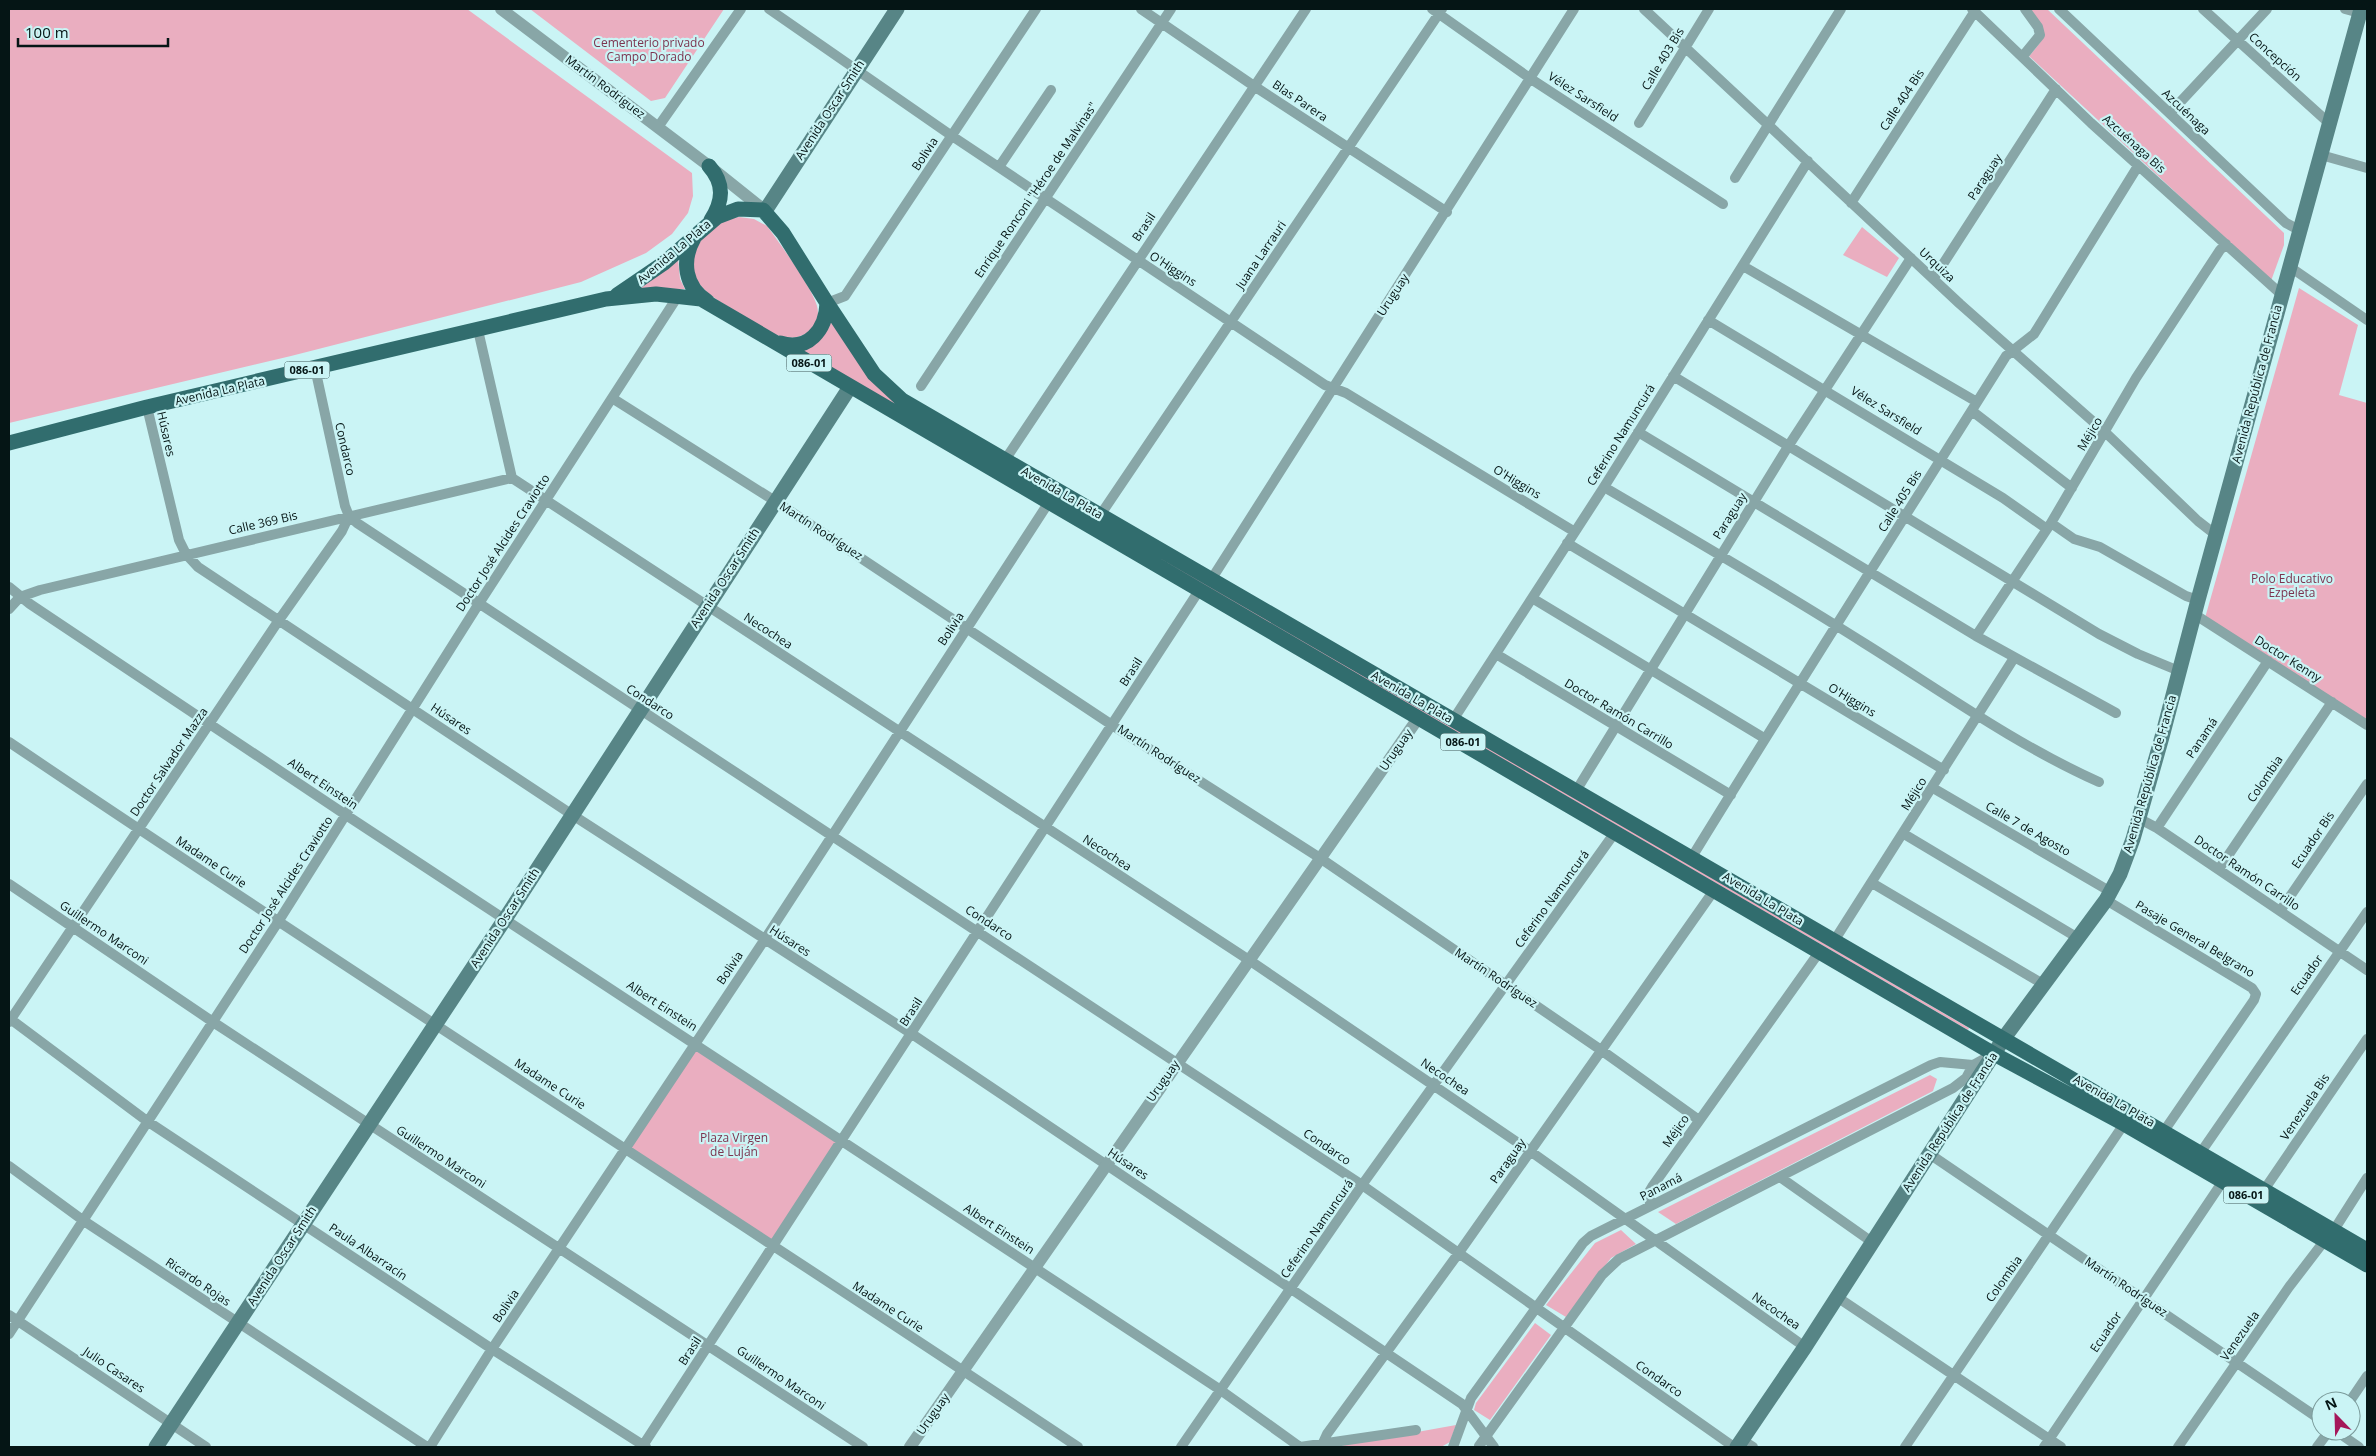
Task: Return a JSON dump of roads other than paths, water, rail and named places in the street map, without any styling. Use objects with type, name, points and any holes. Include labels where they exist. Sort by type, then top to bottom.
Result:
[{"type":"main road","name":"Avenida Oscar Smith","points":[[764,211],[896,9]]},
{"type":"main road","name":"Avenida República de Francia","points":[[1741,1445],[1872,1242],[1931,1155],[2004,1038],[2109,896],[2128,853],[2299,230],[2362,13]]},
{"type":"main road","points":[[710,166],[717,176],[722,194],[718,209],[711,220]]},
{"type":"main road","name":"Avenida La Plata","points":[[606,300],[648,275],[711,220],[738,209],[753,208],[764,211],[784,233],[827,304],[874,374],[888,388],[912,406],[1101,514],[1205,585],[1419,717],[1994,1054],[2124,1124],[2222,1181],[2329,1235],[2367,1250]]},
{"type":"main road","points":[[698,233],[689,251],[687,272],[695,291],[708,302]]},
{"type":"main road","name":"Avenida La Plata","points":[[9,443],[147,407],[606,300],[648,294],[678,296],[708,302],[1049,502],[1453,720],[2004,1038],[2264,1190],[2329,1235],[2367,1265]]},
{"type":"main road","points":[[767,338],[788,345],[802,344],[811,340],[824,322],[827,304]]},
{"type":"main road","name":"Avenida Oscar Smith","points":[[156,1447],[504,919],[850,387]]},
{"type":"street","name":"Martín Rodríguez","points":[[501,9],[710,166],[764,211]]},
{"type":"street","points":[[658,127],[741,9]]},
{"type":"street","name":"O'Higgins","points":[[769,9],[952,136],[1231,322],[1334,388],[1346,393],[1575,532]]},
{"type":"street","name":"Bolivia","points":[[827,304],[845,296],[1036,9]]},
{"type":"street","name":"Blas Parera","points":[[1141,9],[1347,148],[1447,212]]},
{"type":"street","name":"Enrique Ronconi \"Héroe de Malvinas\"","points":[[921,386],[1172,9]]},
{"type":"street","name":"Brasil","points":[[1005,460],[1306,9]]},
{"type":"street","name":"Uruguay","points":[[1205,585],[1447,212],[1574,9]]},
{"type":"street","name":"Urquiza","points":[[1644,9],[1960,304],[2106,433],[2198,522],[2216,535]]},
{"type":"street","name":"Calle 403 Bis","points":[[1639,123],[1709,9]]},
{"type":"street","points":[[1735,178],[1841,9]]},
{"type":"street","points":[[2023,56],[2040,35],[2038,27],[2025,9]]},
{"type":"street","name":"Concepción","points":[[2203,9],[2330,124]]},
{"type":"street","points":[[2170,113],[2267,9]]},
{"type":"street","points":[[2345,9],[2362,13]]},
{"type":"street","name":"Vélez Sarsfield","points":[[1438,10],[1531,79],[1723,204]]},
{"type":"street","name":"Juana Larrauri","points":[[1101,514],[1438,10]]},
{"type":"street","name":"Azcuénaga Bis","points":[[1973,10],[2138,166],[2282,295]]},
{"type":"street","name":"Calle 404 Bis","points":[[1851,203],[1973,10]]},
{"type":"street","name":"Azcuénaga","points":[[2063,10],[2286,223],[2299,230]]},
{"type":"street","points":[[999,167],[1051,90]]},
{"type":"street","name":"Paraguay","points":[[1934,278],[2056,90]]},
{"type":"street","points":[[2321,155],[2367,168]]},
{"type":"street","name":"Ceferino Namuncurá","points":[[1453,720],[1604,487],[1808,161]]},
{"type":"street","name":"Calle 405 Bis","points":[[1692,857],[1764,738],[1801,684],[2006,356],[2034,334],[2138,166]]},
{"type":"street","name":"Méjico","points":[[1976,636],[2049,526],[2106,433],[2136,378],[2220,250],[2226,244]]},
{"type":"street","name":"Paraguay","points":[[1576,791],[1789,445],[1911,258]]},
{"type":"street","points":[[1743,266],[1974,407],[2072,488]]},
{"type":"street","points":[[2290,267],[2367,320]]},
{"type":"street","name":"Doctor José Alcides Craviotto","points":[[9,1334],[13,1318],[84,1221],[147,1121],[278,922],[478,605],[678,296]]},
{"type":"street","name":"Vélez Sarsfield","points":[[1708,320],[1826,389],[2049,526],[2078,541],[2100,547],[2186,596],[2196,607]]},
{"type":"street","points":[[478,330],[512,478]]},
{"type":"street","name":"Condarco","points":[[315,368],[349,516],[357,523],[478,605],[832,834],[1362,1185],[1564,1328],[1741,1445]]},
{"type":"street","points":[[1673,376],[2011,582],[2107,638],[2138,654],[2179,671]]},
{"type":"street","name":"Martín Rodríguez","points":[[612,398],[775,501],[968,627],[1112,725],[1320,858],[1601,1050],[1699,1120]]},
{"type":"street","name":"Húsares","points":[[147,407],[179,540],[186,554],[198,567],[571,814],[912,1034],[1466,1408],[1493,1446]]},
{"type":"street","points":[[1638,432],[1976,636],[2116,713]]},
{"type":"street","name":"Necochea","points":[[512,478],[1249,960],[1530,1151],[1805,1347]]},
{"type":"street","name":"Calle 369 Bis","points":[[20,597],[40,590],[186,554],[512,478]]},
{"type":"street","points":[[1604,487],[1721,555],[1979,716],[2064,766],[2099,782]]},
{"type":"street","name":"Bolivia","points":[[429,1447],[492,1349],[765,939],[1049,502]]},
{"type":"street","name":"Doctor Salvador Mazza","points":[[9,1020],[74,927],[279,620],[342,531],[349,516]]},
{"type":"street","name":"O'Higgins","points":[[1567,543],[1944,770]]},
{"type":"street","name":"Brasil","points":[[643,1447],[1205,585]]},
{"type":"street","name":"Albert Einstein","points":[[9,586],[20,597],[504,919],[696,1042],[842,1141],[1219,1389],[1300,1447]]},
{"type":"street","points":[[9,609],[20,597]]},
{"type":"street","points":[[1532,598],[1764,738]]},
{"type":"street","name":"Doctor Kenny","points":[[2196,607],[2268,661],[2367,725]]},
{"type":"street","name":"Doctor Ramón Carrillo","points":[[1496,654],[1731,795]]},
{"type":"street","name":"Méjico","points":[[1834,941],[1904,834],[2014,658]]},
{"type":"street","name":"Panamá","points":[[2157,828],[2268,661]]},
{"type":"street","name":"Colombia","points":[[2219,869],[2332,702]]},
{"type":"street","name":"Uruguay","points":[[910,1447],[1176,1062],[1419,717]]},
{"type":"street","name":"Madame Curie","points":[[9,742],[278,922],[1078,1447]]},
{"type":"street","name":"Ecuador Bis","points":[[2280,911],[2367,784]]},
{"type":"street","name":"Calle 7 de Agosto","points":[[1933,788],[2109,896]]},
{"type":"street","name":"Doctor Ramón Carrillo","points":[[2138,818],[2157,828],[2219,869],[2367,970]]},
{"type":"street","name":"Ceferino Namuncurá","points":[[1181,1447],[1219,1389],[1362,1185],[1616,831]]},
{"type":"street","points":[[1904,834],[2078,938]]},
{"type":"street","points":[[1872,883],[2043,984]]},
{"type":"street","name":"Guillermo Marconi","points":[[9,884],[212,1022],[862,1447]]},
{"type":"street","name":"Paraguay","points":[[1321,1446],[1327,1434],[1458,1254],[1715,889]]},
{"type":"street","name":"Pasaje General Belgrano","points":[[2109,896],[2252,988],[2256,994],[2254,1000],[2164,1131]]},
{"type":"street","name":"Ecuador","points":[[2200,1152],[2367,912]]},
{"type":"street","name":"Méjico","points":[[1650,1206],[1649,1192],[1820,951]]},
{"type":"street","name":"Paula Albarracín","points":[[9,1020],[147,1121],[643,1447]]},
{"type":"street","name":"Venezuela Bis","points":[[2264,1190],[2367,1039]]},
{"type":"street","points":[[1476,1447],[1611,1265],[1656,1240],[1953,1088],[1966,1078],[1973,1066],[1994,1054]]},
{"type":"street","name":"Panamá","points":[[1454,1447],[1466,1408],[1583,1243],[1591,1236],[1931,1065],[1940,1062],[1973,1066]]},
{"type":"street","name":"Colombia","points":[[1904,1447],[2124,1124]]},
{"type":"street","name":"Martín Rodríguez","points":[[1931,1155],[2311,1413]]},
{"type":"street","name":"Ricardo Rojas","points":[[9,1166],[84,1221],[238,1324],[429,1447]]},
{"type":"street","points":[[1780,1178],[1872,1242]]},
{"type":"street","name":"Venezuela","points":[[2178,1447],[2329,1235],[2367,1178]]},
{"type":"street","name":"Ecuador","points":[[2047,1443],[2222,1181]]},
{"type":"street","points":[[1837,1297],[1953,1375],[2047,1443],[2061,1447]]},
{"type":"street","name":"Julio Casares","points":[[13,1318],[206,1447]]},
{"type":"street","points":[[2357,1391],[2367,1376]]},
{"type":"street","points":[[1300,1447],[1321,1446],[1416,1430]]},
{"type":"street","points":[[1476,1447],[1493,1446]]},
{"type":"park label","name":"Cementerio privado Campo Dorado","points":[[649,50]]},
{"type":"park label","name":"Polo Educativo Ezpeleta","points":[[2292,586]]},
{"type":"park label","name":"Plaza Virgen de Luján","points":[[734,1145]]}]
